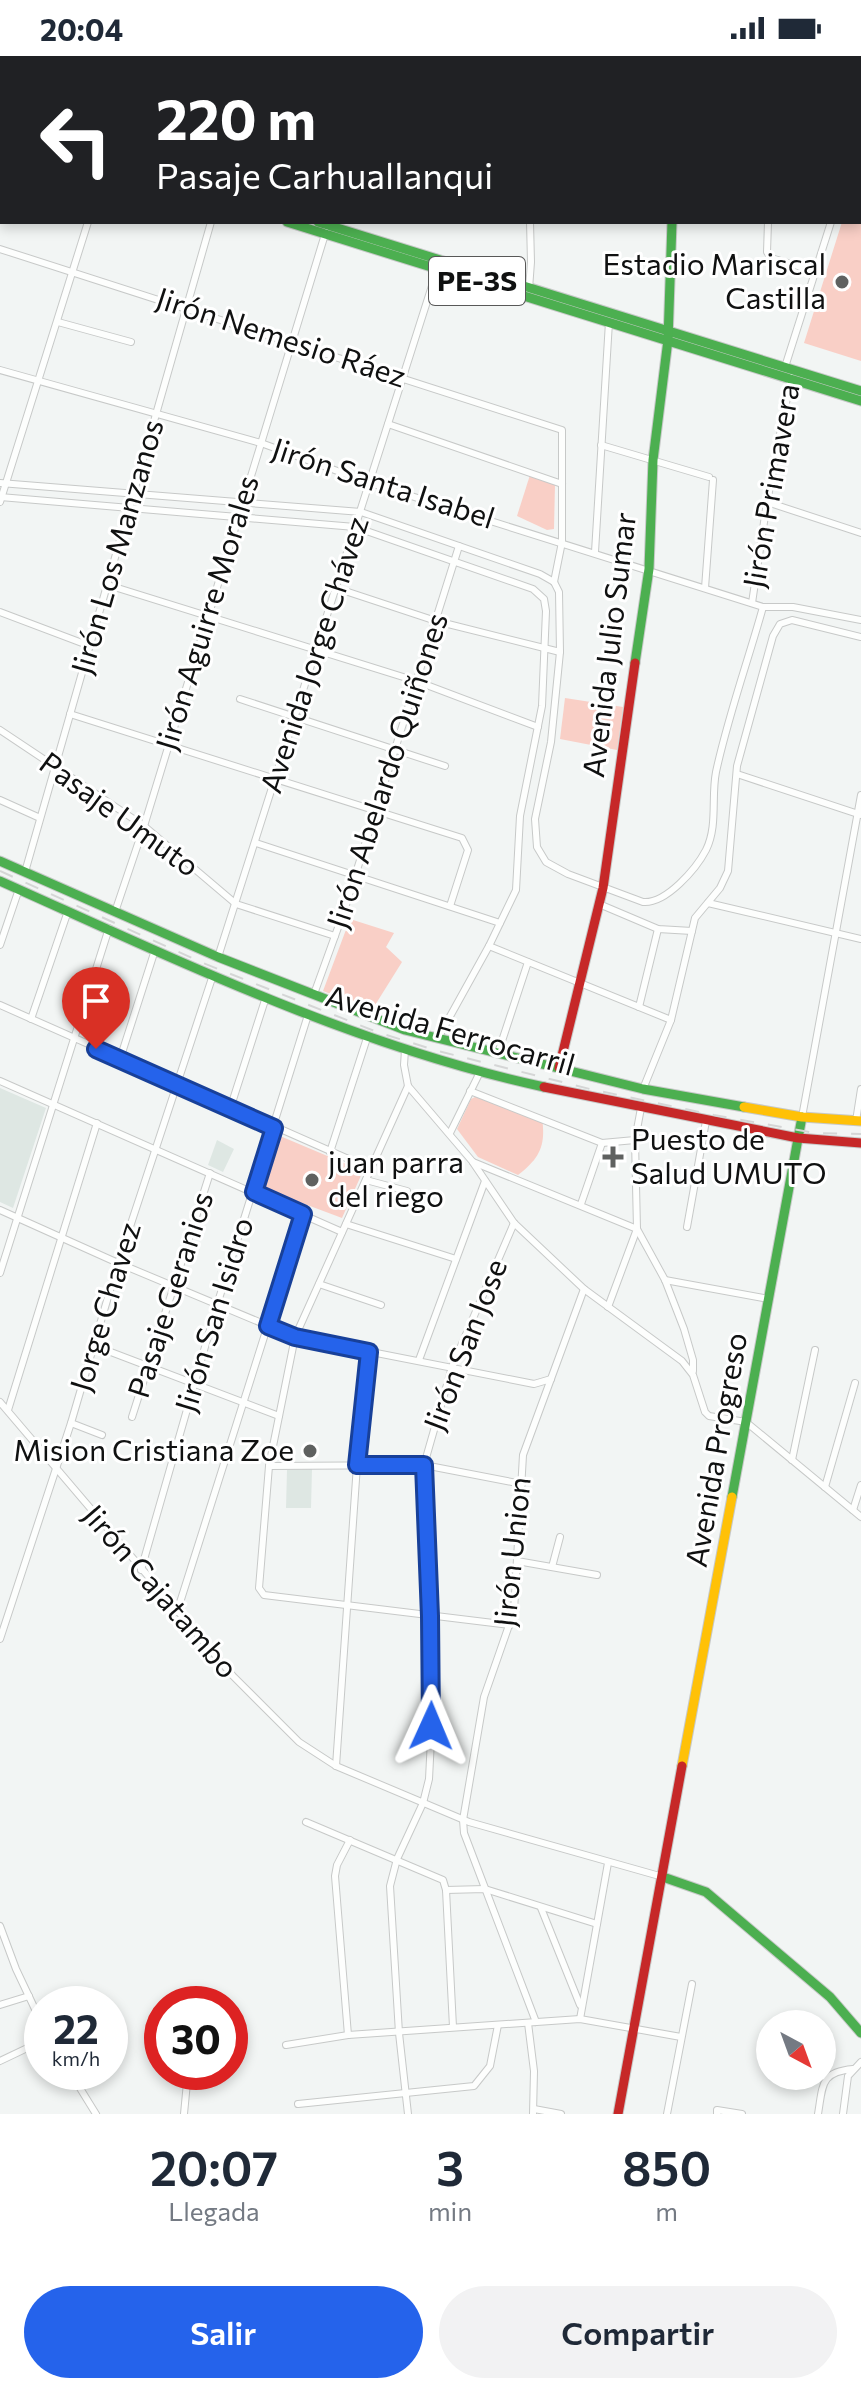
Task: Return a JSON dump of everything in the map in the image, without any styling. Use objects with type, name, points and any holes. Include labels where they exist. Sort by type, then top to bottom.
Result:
[{"type":"main road","name":"Avenida Julio Sumar","points":[[559,1068],[603,888],[649,569],[653,460],[668,336],[672,224]]},
{"type":"main road","name":"PE-3S","points":[[325,226],[438,265],[668,336],[861,391]]},
{"type":"main road","name":"PE-3S","points":[[528,292],[609,322],[668,336]]},
{"type":"main road","name":"PE-3S","points":[[787,372],[861,401]]},
{"type":"main road","name":"Avenida Ferrocarril","points":[[0,861],[218,957],[405,1030],[643,1089],[802,1117],[858,1121]]},
{"type":"main road","name":"Avenida Ferrocarril","points":[[0,881],[308,1015],[405,1050],[480,1072],[641,1108],[798,1138],[861,1143]]},
{"type":"main road","name":"Avenida Progreso","points":[[618,2114],[802,1117]]},
{"type":"main road","points":[[663,1877],[706,1892],[830,1997],[861,2032]]},
{"type":"street","points":[[87,224],[0,499],[355,527],[455,560],[540,594],[544,599],[542,706],[520,816],[516,890],[438,1038]]},
{"type":"street","name":"Jirón Los Manzanos","points":[[25,872],[210,224]]},
{"type":"street","points":[[528,292],[530,224]]},
{"type":"street","points":[[768,224],[769,255],[773,260],[815,271]]},
{"type":"street","name":"Jirón Primavera","points":[[752,603],[787,372],[830,224]]},
{"type":"street","name":"Jirón Aguirre Morales","points":[[115,912],[144,826],[325,226]]},
{"type":"street","name":"Jirón Nemesio Ráez","points":[[0,249],[562,430],[562,484]]},
{"type":"street","name":"Avenida Jorge Chávez","points":[[218,957],[438,265]]},
{"type":"street","points":[[58,322],[131,342]]},
{"type":"street","points":[[595,552],[609,322]]},
{"type":"street","name":"Jirón Santa Isabel","points":[[0,370],[261,443],[370,483],[763,607],[793,607],[861,620]]},
{"type":"street","points":[[388,424],[562,484],[562,542],[554,582]]},
{"type":"street","points":[[601,445],[711,478],[705,588]]},
{"type":"street","points":[[3,483],[361,512],[540,574],[554,582],[559,592],[560,652],[551,742],[535,819],[537,847],[546,862],[603,888],[649,903],[677,884],[706,851],[712,835],[716,774],[763,607]]},
{"type":"street","points":[[767,502],[861,533]]},
{"type":"street","name":"Jirón Abelardo Quiñones","points":[[314,994],[376,812],[459,546]]},
{"type":"street","points":[[108,585],[416,681],[538,727]]},
{"type":"street","points":[[336,588],[436,621],[560,652]]},
{"type":"street","points":[[0,612],[90,646]]},
{"type":"street","points":[[643,1089],[671,1020],[695,918],[720,888],[728,871],[737,766],[773,636],[780,624],[792,620],[861,637]]},
{"type":"street","points":[[240,699],[445,766]]},
{"type":"street","points":[[70,714],[462,838],[468,850],[450,906]]},
{"type":"street","name":"Pasaje Umuto","points":[[0,730],[144,826],[236,904]]},
{"type":"street","points":[[737,774],[859,814]]},
{"type":"street","name":"Avenida Progreso","points":[[802,1117],[861,795]]},
{"type":"street","points":[[0,800],[40,818]]},
{"type":"street","points":[[256,843],[500,923]]},
{"type":"street","points":[[0,944],[19,889]]},
{"type":"street","points":[[708,903],[861,939]]},
{"type":"street","points":[[236,904],[335,936]]},
{"type":"street","points":[[599,904],[658,929],[692,931]]},
{"type":"street","points":[[31,1019],[68,911]]},
{"type":"street","points":[[0,1273],[109,928]]},
{"type":"street","points":[[639,1007],[658,929]]},
{"type":"street","points":[[489,946],[671,1020]]},
{"type":"street","points":[[120,1059],[155,950]]},
{"type":"street","points":[[498,1053],[528,962]]},
{"type":"street","name":"Jorge Chavez","points":[[0,1639],[71,1423],[118,1263],[213,975]]},
{"type":"street","points":[[230,1109],[266,997]]},
{"type":"street","points":[[0,1005],[371,1169]]},
{"type":"street","name":"Jirón San Isidro","points":[[141,1571],[171,1474],[175,1443],[308,1015]]},
{"type":"street","points":[[330,1152],[367,1038]]},
{"type":"street","points":[[405,1050],[408,1086],[472,1161],[514,1223],[584,1289],[682,1361],[693,1375]]},
{"type":"street","points":[[450,1133],[480,1072]]},
{"type":"street","points":[[0,1081],[342,1232]]},
{"type":"street","points":[[408,1086],[295,1337],[269,1466],[261,1592],[510,1625]]},
{"type":"street","points":[[858,1121],[861,1089]]},
{"type":"street","points":[[470,1091],[602,1143],[635,1140]]},
{"type":"street","points":[[608,1307],[637,1229],[635,1140],[641,1108]]},
{"type":"street","points":[[687,1227],[706,1121]]},
{"type":"street","points":[[7,1410],[97,1123]]},
{"type":"street","points":[[581,1204],[602,1143]]},
{"type":"street","points":[[472,1161],[637,1229],[665,1280],[684,1329],[693,1360],[693,1375],[705,1412],[709,1416],[746,1422],[861,1517]]},
{"type":"street","name":"Pasaje Geranios","points":[[132,1417],[210,1173]]},
{"type":"street","points":[[366,1180],[407,1191]]},
{"type":"street","points":[[419,1360],[485,1181]]},
{"type":"street","points":[[0,1210],[295,1337],[534,1384],[551,1379]]},
{"type":"street","points":[[177,1612],[303,1214]]},
{"type":"street","name":"Jirón San Jose","points":[[408,2114],[399,2033],[390,1886],[397,1859],[423,1803],[429,1779],[433,1699],[424,1465],[452,1367],[514,1223]]},
{"type":"street","points":[[346,1224],[456,1259]]},
{"type":"street","points":[[665,1280],[769,1299]]},
{"type":"street","points":[[319,1284],[381,1305]]},
{"type":"street","name":"Jirón Union","points":[[463,1820],[484,1697],[514,1611],[523,1455],[584,1289]]},
{"type":"street","points":[[95,1346],[279,1416]]},
{"type":"street","points":[[792,1460],[815,1350]]},
{"type":"street","points":[[336,1766],[357,1465],[369,1352]]},
{"type":"street","points":[[825,1487],[855,1383]]},
{"type":"street","name":"Jirón Cajatambo","points":[[0,1402],[177,1612],[256,1701],[299,1742],[336,1766],[463,1820],[663,1877]]},
{"type":"street","points":[[71,1423],[102,1435]]},
{"type":"street","points":[[269,1466],[424,1465],[522,1484]]},
{"type":"street","points":[[853,1510],[861,1485]]},
{"type":"street","points":[[552,1567],[560,1537]]},
{"type":"street","points":[[517,1561],[597,1575]]},
{"type":"street","points":[[463,1820],[464,1833],[536,2022]]},
{"type":"street","points":[[306,1822],[443,1880],[453,2027]]},
{"type":"street","points":[[348,2035],[335,1876],[350,1840]]},
{"type":"street","points":[[580,2019],[608,1863]]},
{"type":"street","points":[[446,1890],[485,1889],[597,1924]]},
{"type":"street","points":[[541,1908],[580,2006]]},
{"type":"street","points":[[0,1926],[25,1986]]},
{"type":"street","points":[[667,2114],[692,1984]]},
{"type":"street","points":[[0,2005],[24,1998]]},
{"type":"street","points":[[286,2045],[348,2035],[580,2019],[681,2037]]},
{"type":"street","points":[[528,2023],[534,2071],[533,2112],[561,2114]]},
{"type":"street","points":[[298,2104],[474,2086],[490,2066],[498,2025]]},
{"type":"street","points":[[0,2061],[24,2050]]},
{"type":"street","points":[[843,2114],[845,2084],[861,2062]]},
{"type":"street","points":[[818,2114],[824,2081],[835,2071],[853,2069]]},
{"type":"street","points":[[81,2090],[96,2114]]},
{"type":"street","points":[[184,2114],[186,2090]]},
{"type":"street","points":[[717,2114],[717,2110],[742,2114]]},
{"type":"shaded area","name":"Estadio Mariscal Castilla","points":[[841,224],[861,224],[861,361],[804,343]]},
{"type":"shaded area","points":[[530,475],[555,484],[554,529],[547,530],[517,516]]},
{"type":"shaded area","points":[[565,698],[623,707],[617,750],[560,739]]},
{"type":"shaded area","points":[[350,919],[394,933],[386,947],[402,962],[372,1010],[323,991]]},
{"type":"shaded area","points":[[0,1088],[46,1108],[13,1208],[0,1202]]},
{"type":"shaded area","points":[[477,1096],[542,1118],[540,1150],[532,1163],[518,1175],[478,1157],[457,1129],[471,1099]]},
{"type":"shaded area","name":"juan parra del riego","points":[[280,1136],[363,1171],[342,1218],[262,1188]]},
{"type":"shaded area","points":[[217,1140],[234,1149],[223,1172],[208,1165]]},
{"type":"shaded area","points":[[312,1469],[311,1508],[286,1508],[287,1470]]},
{"type":"railway","points":[[0,871],[203,963],[377,1032],[438,1051],[590,1089],[714,1115],[815,1133],[861,1134]]},
{"type":"traffic: fast","points":[[293,224],[861,401]]},
{"type":"traffic: fast","points":[[324,224],[861,391]]},
{"type":"traffic: fast","points":[[635,663],[649,569],[653,460],[668,340],[672,224]]},
{"type":"traffic: fast","points":[[0,861],[218,957],[405,1030],[643,1089],[744,1107]]},
{"type":"traffic: fast","points":[[0,881],[200,970],[335,1025],[473,1070],[544,1087]]},
{"type":"traffic: fast","points":[[732,1497],[802,1117]]},
{"type":"traffic: fast","points":[[663,1877],[706,1892],[830,1997],[861,2033]]},
{"type":"traffic: slow","points":[[744,1107],[802,1117],[861,1121]]},
{"type":"traffic: slow","points":[[682,1766],[732,1497]]},
{"type":"traffic: jam","points":[[559,1068],[603,888],[635,663]]},
{"type":"traffic: jam","points":[[544,1087],[798,1138],[861,1143]]},
{"type":"traffic: jam","points":[[618,2114],[682,1766]]},
{"type":"place","name":"Estadio Mariscal Castilla","points":[[842,282]]},
{"type":"place","name":"Puesto de Salud UMUTO","points":[[613,1157]]},
{"type":"place","name":"juan parra del riego","points":[[312,1180]]},
{"type":"place","name":"Mision Cristiana Zoe","points":[[310,1451]]},
{"type":"route","points":[[96,1049],[274,1128],[254,1192],[303,1214],[268,1326],[295,1337],[369,1352],[357,1465],[424,1465],[433,1699],[431,1726]]}]
